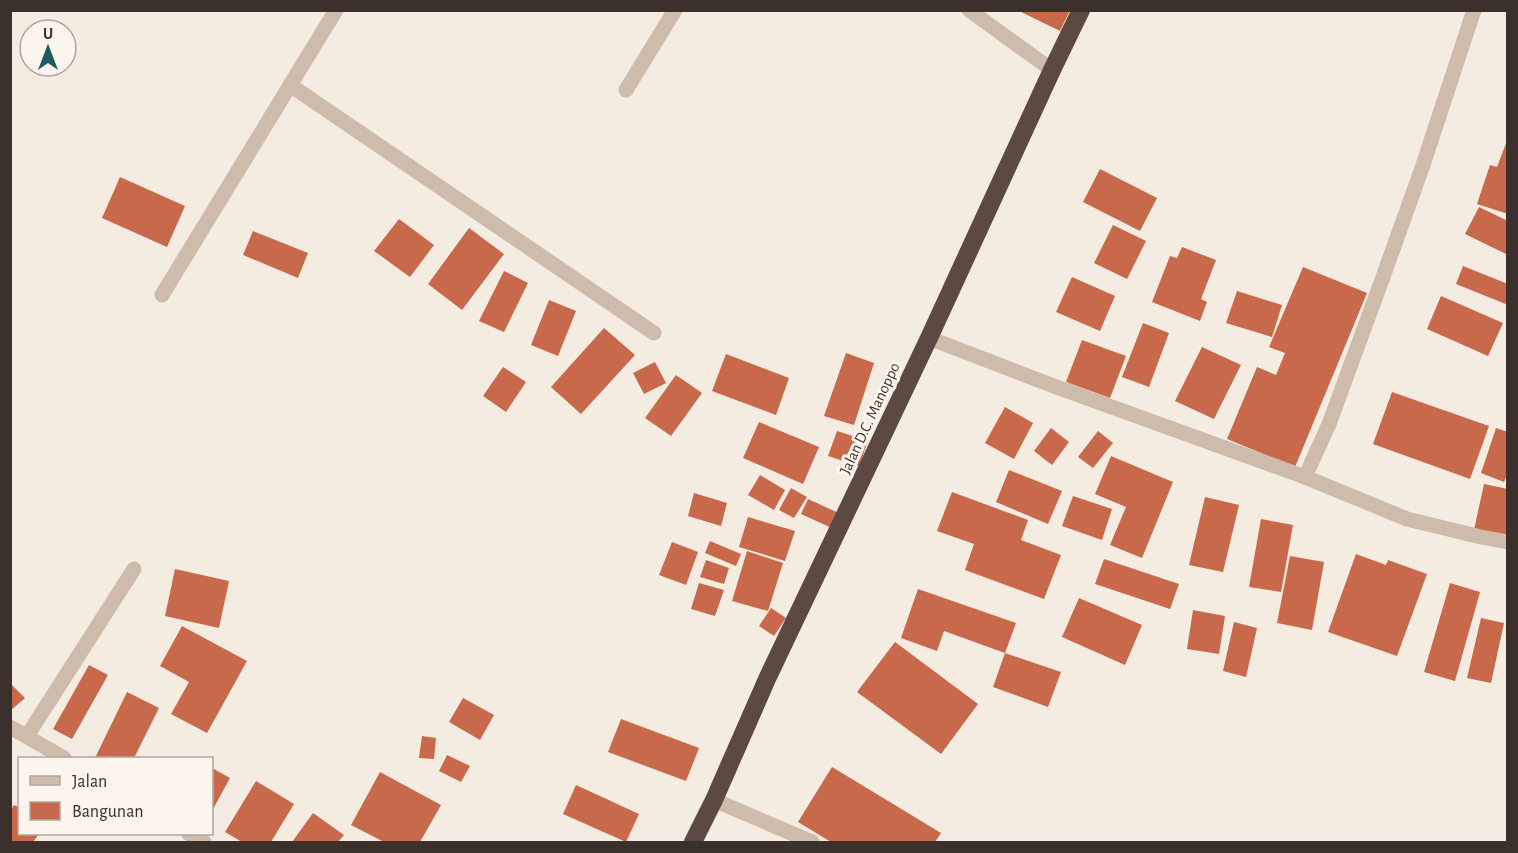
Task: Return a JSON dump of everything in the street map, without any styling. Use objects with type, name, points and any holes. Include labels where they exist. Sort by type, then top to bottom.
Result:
[{"type":"highway","name":"Jalan D.C. Manoppo","points":[[693,843],[767,679],[1081,10]]},
{"type":"street","points":[[162,295],[336,10]]},
{"type":"street","points":[[626,90],[675,10]]},
{"type":"street","points":[[969,10],[1052,70]]},
{"type":"street","points":[[1305,477],[1329,424],[1383,277],[1474,10]]},
{"type":"street","points":[[290,85],[654,333]]},
{"type":"street","points":[[929,338],[1305,477],[1407,519],[1508,542]]},
{"type":"street","points":[[27,736],[134,569]]},
{"type":"street","points":[[10,727],[61,757]]},
{"type":"street","points":[[714,800],[812,843]]},
{"type":"street","points":[[191,835],[204,843]]},
{"type":"building","points":[[1017,10],[1070,10],[1060,31]]},
{"type":"building","points":[[1508,138],[1508,214],[1477,204],[1490,165],[1497,167]]},
{"type":"building","points":[[1100,169],[1157,198],[1140,231],[1083,202]]},
{"type":"building","points":[[120,177],[185,206],[167,247],[102,218]]},
{"type":"building","points":[[1479,207],[1508,221],[1508,255],[1465,234]]},
{"type":"building","points":[[399,219],[434,245],[410,277],[374,251]]},
{"type":"building","points":[[1113,225],[1146,241],[1127,279],[1094,263]]},
{"type":"building","points":[[469,228],[504,254],[462,310],[428,284]]},
{"type":"building","points":[[253,231],[308,253],[298,278],[243,255]]},
{"type":"building","points":[[1182,247],[1216,260],[1201,299],[1207,302],[1200,321],[1152,302],[1170,256],[1177,258]]},
{"type":"building","points":[[1463,266],[1508,284],[1508,305],[1456,284]]},
{"type":"building","points":[[1303,267],[1367,293],[1295,467],[1227,439],[1257,367],[1276,375],[1285,353],[1269,347]]},
{"type":"building","points":[[504,271],[528,283],[504,332],[479,321]]},
{"type":"building","points":[[1072,277],[1115,296],[1100,331],[1056,312]]},
{"type":"building","points":[[1237,291],[1282,305],[1272,337],[1226,323]]},
{"type":"building","points":[[1441,296],[1503,323],[1488,356],[1427,329]]},
{"type":"building","points":[[549,300],[576,311],[558,356],[531,345]]},
{"type":"building","points":[[1143,323],[1169,333],[1149,387],[1122,377]]},
{"type":"building","points":[[604,328],[635,355],[581,414],[551,387]]},
{"type":"building","points":[[1082,340],[1126,356],[1110,398],[1066,382]]},
{"type":"building","points":[[1202,347],[1241,365],[1214,419],[1175,401]]},
{"type":"building","points":[[846,353],[874,363],[854,425],[824,416]]},
{"type":"building","points":[[726,354],[789,378],[776,415],[712,391]]},
{"type":"building","points":[[655,362],[666,383],[644,394],[633,373]]},
{"type":"building","points":[[503,367],[526,382],[506,412],[483,396]]},
{"type":"building","points":[[676,375],[702,393],[671,436],[645,418]]},
{"type":"building","points":[[1392,392],[1489,426],[1470,479],[1373,444]]},
{"type":"building","points":[[1005,407],[1033,423],[1014,459],[985,443]]},
{"type":"building","points":[[759,422],[819,447],[803,484],[743,458]]},
{"type":"building","points":[[1051,428],[1069,442],[1052,465],[1034,451]]},
{"type":"building","points":[[1496,428],[1508,432],[1508,473],[1504,482],[1481,473]]},
{"type":"building","points":[[837,431],[868,441],[859,466],[828,456]]},
{"type":"building","points":[[1098,431],[1113,443],[1093,468],[1078,457]]},
{"type":"building","points":[[1111,456],[1173,482],[1142,558],[1110,545],[1126,507],[1095,494]]},
{"type":"building","points":[[1009,470],[1062,491],[1048,524],[996,502]]},
{"type":"building","points":[[760,475],[785,490],[774,510],[748,495]]},
{"type":"building","points":[[1484,484],[1508,489],[1508,537],[1474,530]]},
{"type":"building","points":[[791,488],[807,497],[794,518],[779,510]]},
{"type":"building","points":[[952,492],[1028,520],[1021,540],[1061,555],[1044,599],[965,570],[974,544],[937,531]]},
{"type":"building","points":[[694,493],[727,503],[721,526],[688,516]]},
{"type":"building","points":[[1073,496],[1112,509],[1102,540],[1062,526]]},
{"type":"building","points":[[1205,497],[1239,505],[1223,572],[1189,565]]},
{"type":"building","points":[[808,499],[841,514],[834,529],[801,514]]},
{"type":"building","points":[[748,517],[795,531],[785,561],[739,547]]},
{"type":"building","points":[[1261,519],[1293,525],[1281,592],[1249,587]]},
{"type":"building","points":[[710,541],[741,554],[736,566],[705,553]]},
{"type":"building","points":[[672,542],[698,552],[686,585],[659,575]]},
{"type":"building","points":[[747,551],[783,563],[768,611],[732,601]]},
{"type":"building","points":[[1356,554],[1386,565],[1388,560],[1427,574],[1397,656],[1328,632]]},
{"type":"building","points":[[1290,556],[1324,562],[1312,630],[1277,623]]},
{"type":"building","points":[[1104,559],[1179,584],[1170,609],[1095,584]]},
{"type":"building","points":[[706,560],[729,568],[724,584],[700,577]]},
{"type":"building","points":[[175,569],[229,581],[219,628],[165,616]]},
{"type":"building","points":[[699,583],[724,590],[715,616],[691,609]]},
{"type":"building","points":[[1450,583],[1480,592],[1455,681],[1424,672]]},
{"type":"building","points":[[918,589],[1016,623],[1005,653],[944,631],[937,651],[901,638]]},
{"type":"building","points":[[1079,598],[1142,625],[1125,665],[1062,637]]},
{"type":"building","points":[[771,608],[786,618],[774,636],[759,626]]},
{"type":"building","points":[[1193,610],[1225,616],[1219,654],[1187,649]]},
{"type":"building","points":[[1481,618],[1504,623],[1491,683],[1467,678]]},
{"type":"building","points":[[1234,622],[1257,628],[1246,677],[1223,671]]},
{"type":"building","points":[[182,626],[247,661],[207,733],[171,714],[189,682],[160,666]]},
{"type":"building","points":[[895,642],[978,704],[941,754],[857,692]]},
{"type":"building","points":[[1005,653],[1061,672],[1048,707],[993,687]]},
{"type":"building","points":[[89,665],[108,675],[72,739],[53,729]]},
{"type":"building","points":[[10,683],[25,698],[10,711]]},
{"type":"building","points":[[127,692],[159,708],[134,757],[95,757]]},
{"type":"building","points":[[463,698],[494,715],[480,740],[449,722]]},
{"type":"building","points":[[621,719],[699,748],[686,781],[608,752]]},
{"type":"building","points":[[422,736],[436,738],[434,759],[419,758]]},
{"type":"building","points":[[447,755],[470,766],[461,782],[439,771]]},
{"type":"building","points":[[832,767],[941,833],[935,842],[831,842],[798,822]]},
{"type":"building","points":[[213,769],[230,778],[213,809]]},
{"type":"building","points":[[380,772],[441,805],[420,842],[384,842],[351,825]]},
{"type":"building","points":[[256,781],[294,804],[271,842],[242,842],[225,832]]},
{"type":"building","points":[[576,785],[639,814],[626,842],[563,814]]},
{"type":"building","points":[[14,805],[18,807],[18,835],[38,835],[33,842],[10,842],[10,811]]},
{"type":"building","points":[[313,813],[344,835],[338,842],[292,842]]}]
